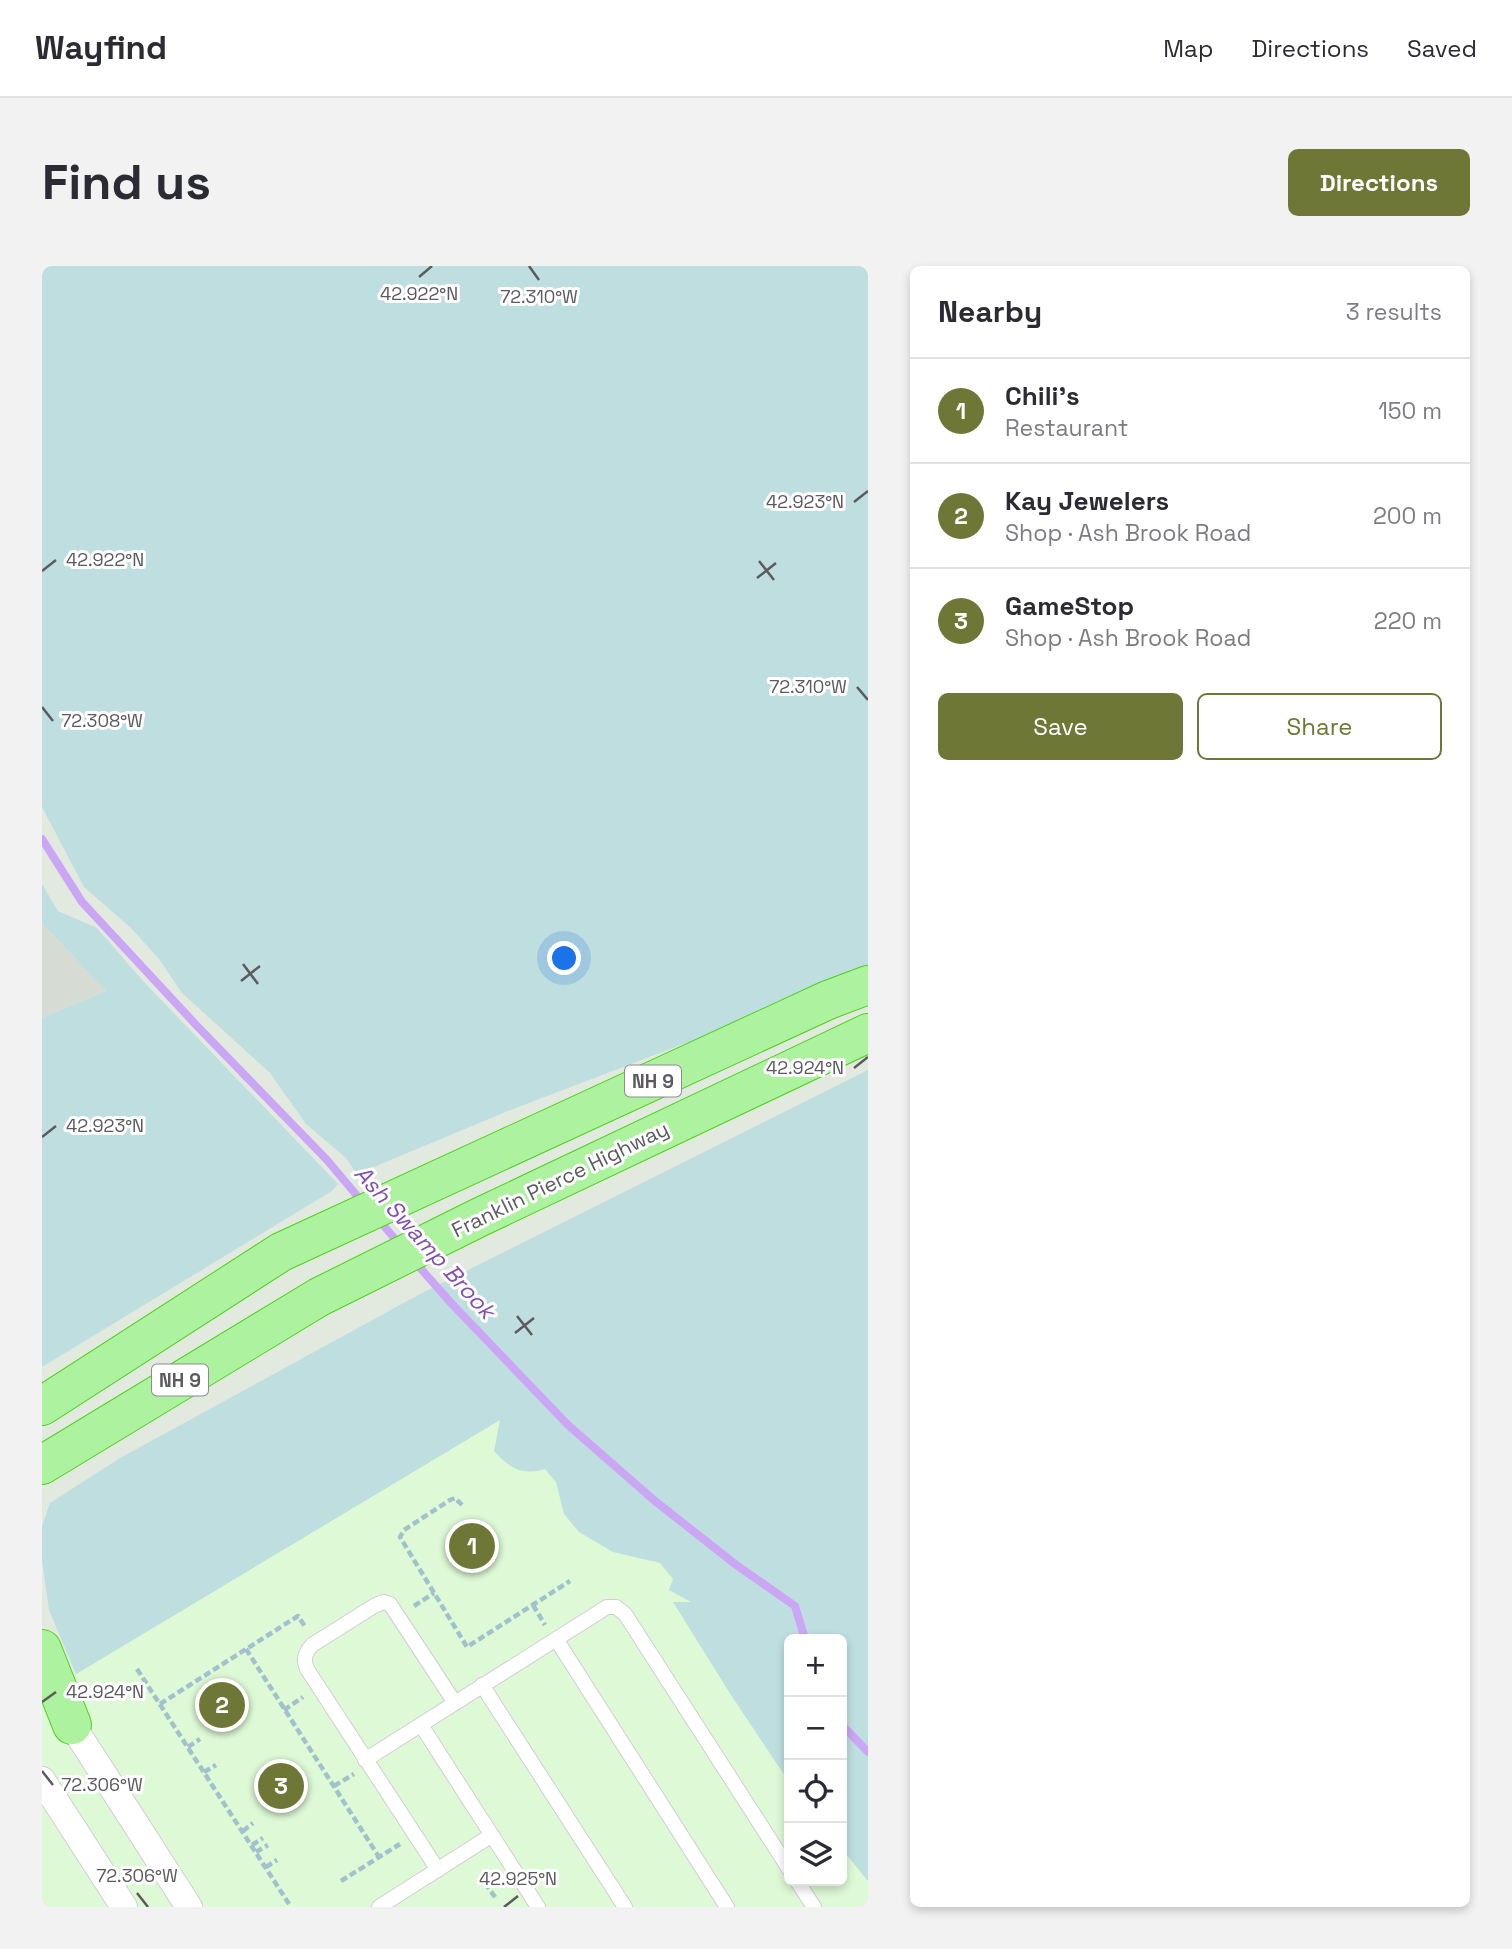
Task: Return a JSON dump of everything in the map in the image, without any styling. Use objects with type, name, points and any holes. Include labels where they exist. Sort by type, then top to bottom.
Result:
[{"type":"highway","name":"NH 9","points":[[42,1406],[281,1252],[828,1000],[868,985]]},
{"type":"highway","name":"Franklin Pierce Highway","points":[[48,1465],[318,1297],[868,1033]]},
{"type":"highway","points":[[42,1649],[72,1725]]},
{"type":"street","points":[[42,1679],[189,1907]]},
{"type":"street","points":[[42,1780],[119,1903]]},
{"type":"lane","points":[[438,1870],[306,1670],[306,1652],[374,1606],[383,1602],[390,1604],[455,1703]]},
{"type":"lane","points":[[365,1760],[607,1607],[616,1607],[625,1614],[784,1861]]},
{"type":"lane","points":[[556,1639],[727,1907]]},
{"type":"lane","points":[[482,1685],[625,1907]]},
{"type":"lane","points":[[421,1725],[538,1907]]},
{"type":"lane","points":[[379,1907],[492,1835]]},
{"type":"lane","points":[[800,1886],[814,1907]]},
{"type":"path","points":[[462,1505],[455,1498],[450,1500],[404,1530],[400,1537],[467,1647],[570,1581]]},
{"type":"path","points":[[160,1704],[298,1616],[316,1643]]},
{"type":"path","points":[[246,1649],[379,1857],[341,1881]]},
{"type":"path","points":[[137,1669],[292,1907]]},
{"type":"path","points":[[188,1747],[200,1740]]},
{"type":"path","points":[[204,1772],[216,1765]]},
{"type":"path","points":[[242,1831],[253,1824]]},
{"type":"path","points":[[251,1845],[263,1838]]},
{"type":"path","points":[[256,1852],[268,1845]]},
{"type":"path","points":[[266,1867],[277,1860]]},
{"type":"path","points":[[485,1883],[497,1900]]},
{"type":"shaded area","points":[[42,266],[868,266],[868,967],[778,1001],[720,1030],[508,1111],[357,1174],[346,1158],[306,1124],[270,1073],[182,993],[159,959],[131,928],[84,887],[42,807]]},
{"type":"shaded area","points":[[42,884],[58,911],[97,928],[143,981],[338,1184],[332,1191],[42,1367],[42,1018],[106,991],[42,923]]},
{"type":"shaded area","points":[[42,923],[106,991],[42,1018]]},
{"type":"shaded area","points":[[868,1070],[868,1881],[847,1855],[847,1634],[784,1634],[784,1774],[673,1602],[691,1602],[669,1590],[673,1579],[660,1563],[613,1552],[579,1532],[564,1514],[556,1482],[545,1469],[529,1472],[516,1469],[494,1451],[500,1420],[76,1674],[49,1610],[42,1560],[42,1526],[50,1503],[120,1458],[420,1294]]},
{"type":"shaded area","points":[[541,1395],[784,1634],[784,1886],[847,1886],[847,1730],[868,1752],[868,1907],[42,1907],[42,1695]]},
{"type":"waterway","name":"Ash Swamp Brook","points":[[42,839],[82,902],[327,1160],[364,1204]]},
{"type":"waterway","name":"Ash Swamp Brook","points":[[378,1219],[401,1246]]},
{"type":"waterway","name":"Ash Swamp Brook","points":[[414,1261],[568,1425],[655,1501],[735,1564],[795,1606],[803,1634]]},
{"type":"waterway","name":"Ash Swamp Brook","points":[[847,1730],[868,1752]]},
{"type":"place","name":"Chili's","points":[[472,1546]]},
{"type":"place","name":"Kay Jewelers","points":[[222,1705]]},
{"type":"place","name":"GameStop","points":[[281,1786]]}]
